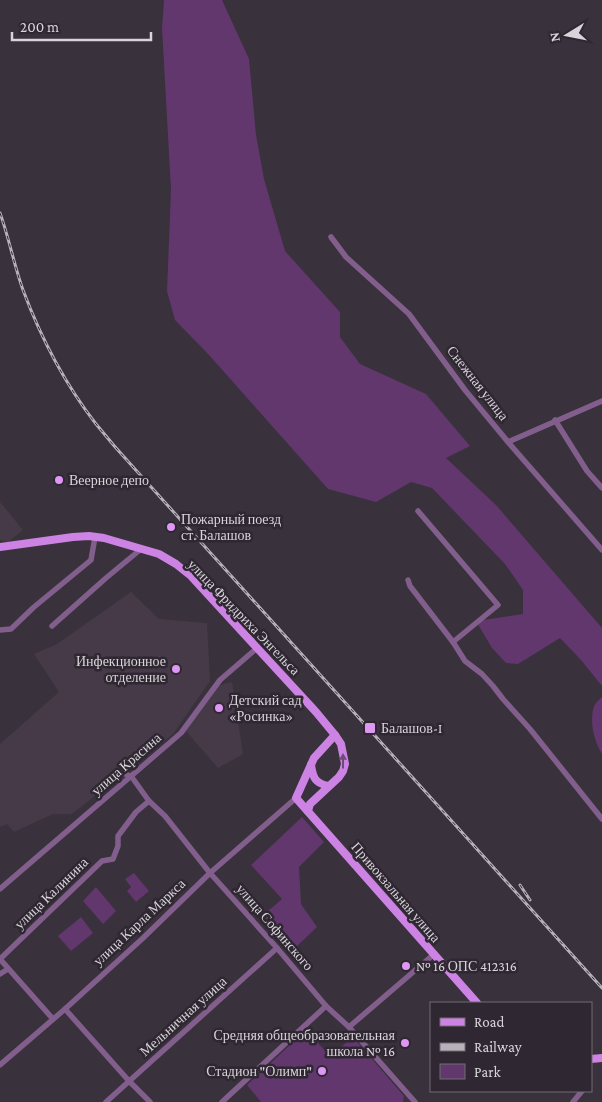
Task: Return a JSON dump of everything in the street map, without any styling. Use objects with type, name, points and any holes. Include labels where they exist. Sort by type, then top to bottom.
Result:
[{"type":"main road","name":"улица Фридриха Энгельса","points":[[0,547],[73,537],[94,537],[104,538],[159,554],[191,576],[335,734]]},
{"type":"main road","points":[[296,798],[314,758],[335,734],[341,744],[345,764],[343,771],[310,804],[308,811]]},
{"type":"main road","points":[[311,765],[312,775],[319,784],[328,786]]},
{"type":"main road","name":"Привокзальная улица","points":[[296,798],[476,1002]]},
{"type":"street","name":"Снежная улица","points":[[331,237],[346,257],[409,314],[465,390],[602,550]]},
{"type":"street","points":[[508,442],[602,401]]},
{"type":"street","points":[[556,420],[587,472],[602,488]]},
{"type":"street","points":[[418,511],[498,605],[453,642]]},
{"type":"street","points":[[0,630],[11,629],[34,607],[91,560],[94,537]]},
{"type":"street","points":[[52,626],[141,549]]},
{"type":"street","points":[[408,580],[410,586],[453,642],[464,661],[482,674],[493,686],[602,819]]},
{"type":"street","name":"улица Красина","points":[[0,889],[181,733],[220,680],[257,648]]},
{"type":"street","points":[[116,771],[131,776]]},
{"type":"street","name":"улица Софинского","points":[[131,776],[149,801],[165,816],[210,873],[278,948],[326,1006],[349,1027],[415,1102]]},
{"type":"street","name":"улица Карла Маркса","points":[[0,1065],[65,1009],[210,873],[296,798]]},
{"type":"street","name":"улица Калинина","points":[[0,959],[102,861],[113,859],[118,846],[118,836],[136,812],[149,801]]},
{"type":"street","name":"Мельничная улица","points":[[106,1102],[278,948]]},
{"type":"street","points":[[349,1027],[433,955]]},
{"type":"street","points":[[0,959],[53,1019]]},
{"type":"street","points":[[0,974],[8,969]]},
{"type":"street","points":[[222,1102],[326,1006]]},
{"type":"street","points":[[65,1009],[150,1102]]},
{"type":"street","points":[[573,1102],[581,1092]]},
{"type":"shaded area","points":[[0,502],[23,530],[8,542],[0,540]]},
{"type":"shaded area","points":[[131,592],[159,619],[207,623],[210,681],[173,734],[72,814],[53,814],[14,832],[7,824],[0,827],[0,744],[59,692],[34,654],[57,644]]},
{"type":"shaded area","name":"Детский сад «Росинка»","points":[[232,682],[243,754],[218,768],[186,731],[220,685]]},
{"type":"green space","points":[[164,0],[222,0],[249,59],[256,135],[264,179],[285,251],[340,312],[340,337],[360,364],[426,394],[470,446],[446,458],[496,505],[602,628],[602,686],[560,638],[518,664],[506,663],[492,648],[476,621],[523,614],[523,590],[505,564],[432,488],[411,482],[376,502],[328,489],[209,355],[175,320],[167,291],[171,190],[162,28]]},
{"type":"green space","points":[[602,697],[602,754],[595,737],[592,718],[594,706]]},
{"type":"green space","points":[[302,817],[324,842],[299,867],[301,904],[317,927],[292,951],[261,917],[282,899],[251,865]]},
{"type":"green space","points":[[134,873],[149,891],[136,902],[127,891],[131,887],[125,879]]},
{"type":"green space","points":[[96,887],[116,911],[103,924],[83,901]]},
{"type":"green space","points":[[81,917],[93,933],[71,951],[58,936]]},
{"type":"green space","name":"Стадион \"Олимп\"","points":[[306,1030],[330,1056],[353,1037],[404,1096],[403,1102],[261,1102],[247,1085]]},
{"type":"railway","points":[[0,213],[20,281],[38,326],[64,377],[96,424],[602,988]]},
{"type":"railway","points":[[520,885],[530,900]]},
{"type":"place","name":"Веерное депо","points":[[59,480]]},
{"type":"place","name":"Пожарный поезд ст. Балашов","points":[[171,527]]},
{"type":"place","name":"Инфекционное отделение","points":[[176,669]]},
{"type":"place","name":"Детский сад «Росинка»","points":[[219,708]]},
{"type":"place","name":"Балашов-I","points":[[370,728]]},
{"type":"place","name":"№ 16 ОПС 412316","points":[[406,966]]},
{"type":"place","name":"Средняя общеобразовательная школа № 16","points":[[405,1043]]},
{"type":"place","name":"Стадион \"Олимп\"","points":[[322,1071]]}]
